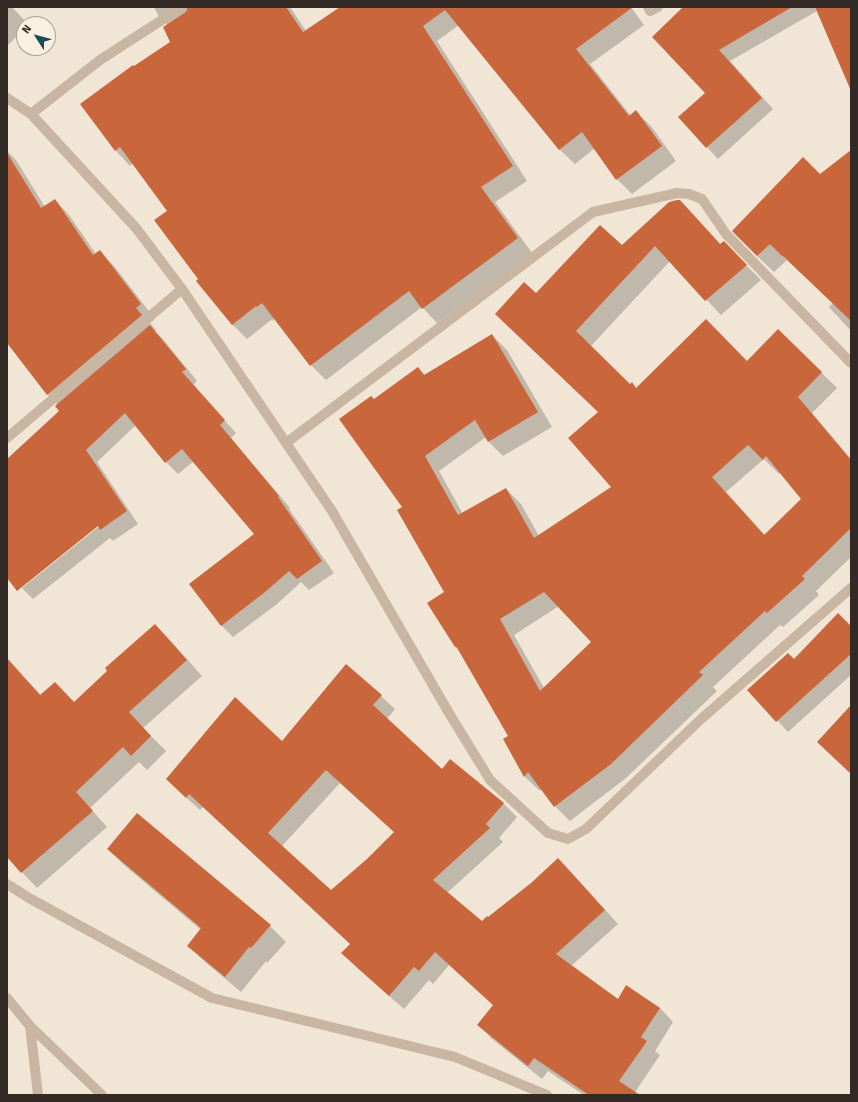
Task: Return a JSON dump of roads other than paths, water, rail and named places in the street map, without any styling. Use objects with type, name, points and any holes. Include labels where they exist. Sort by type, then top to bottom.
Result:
[{"type":"street","points":[[31,114],[100,60],[182,7]]},
{"type":"street","points":[[648,7],[650,11],[658,7]]},
{"type":"street","points":[[7,98],[31,114],[136,228],[182,289],[332,511],[449,713],[490,780],[548,833],[568,839],[586,828],[700,720],[851,588]]},
{"type":"street","points":[[286,443],[593,212],[677,193],[689,194],[702,199],[726,234],[851,363]]},
{"type":"street","points":[[7,438],[182,289]]},
{"type":"street","points":[[7,884],[28,898],[212,998],[455,1057],[547,1095]]},
{"type":"street","points":[[7,998],[30,1026],[102,1095]]},
{"type":"street","points":[[30,1026],[38,1095]]}]
